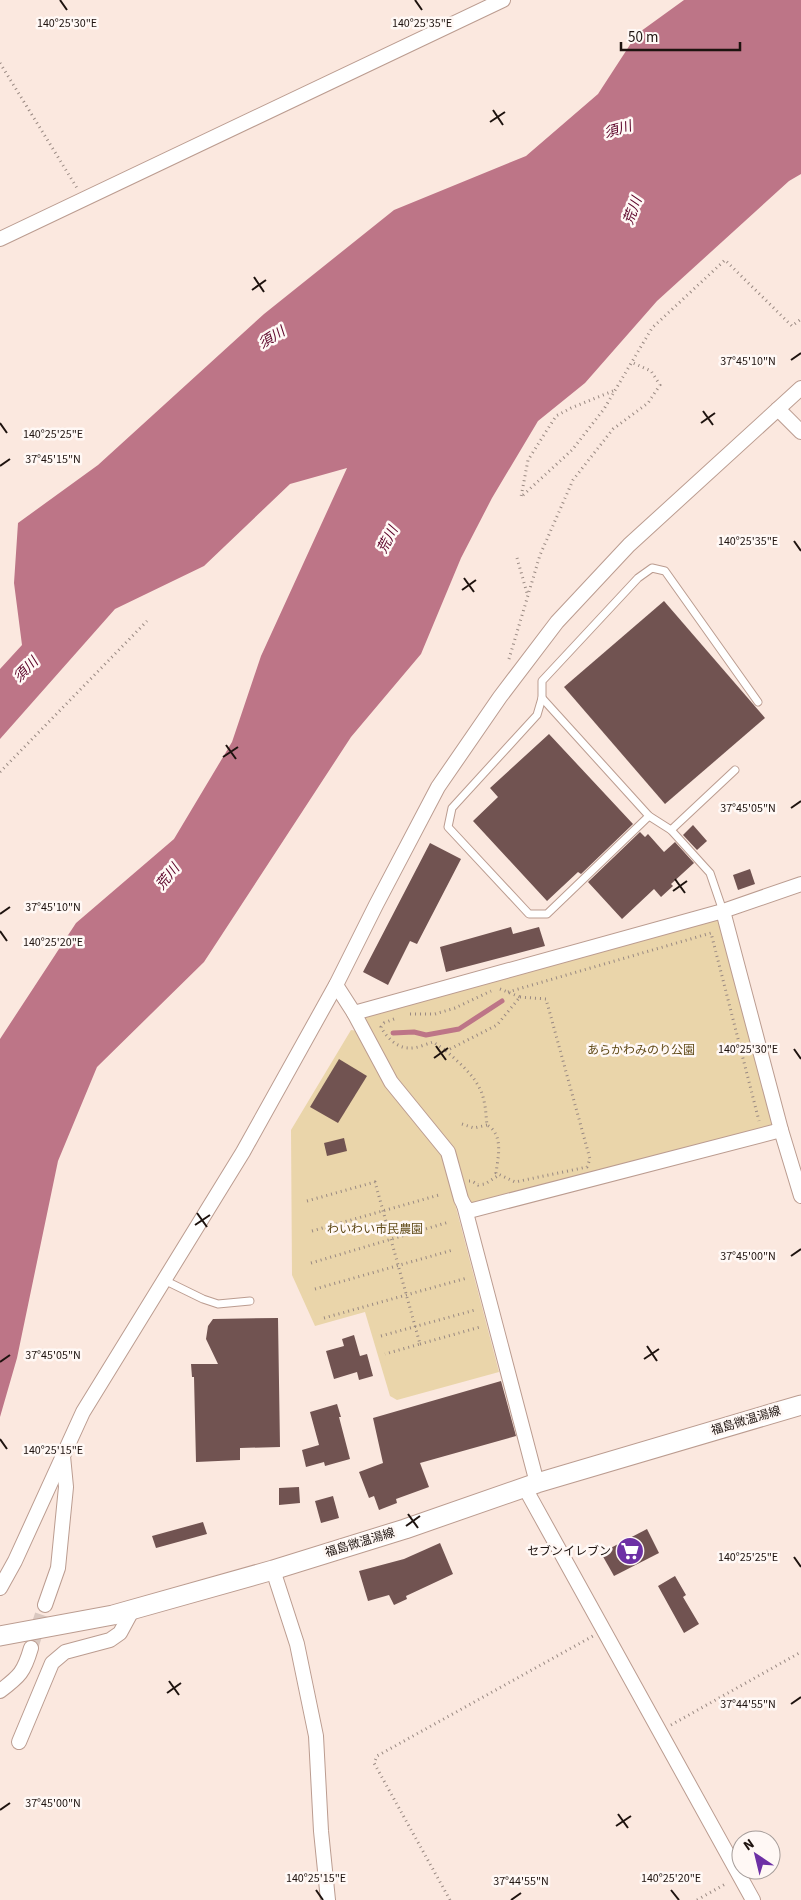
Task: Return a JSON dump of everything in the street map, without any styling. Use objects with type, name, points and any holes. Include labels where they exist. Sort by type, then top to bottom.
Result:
[{"type":"main road","name":"福島微温湯線","points":[[0,1636],[113,1615],[273,1570],[405,1529],[531,1486],[801,1405]]},
{"type":"street","points":[[0,239],[504,0]]},
{"type":"street","points":[[0,1588],[15,1561],[83,1412],[243,1152],[336,985],[438,787],[500,697],[557,622],[629,545],[801,388]]},
{"type":"street","points":[[778,409],[801,432]]},
{"type":"street","points":[[354,1013],[723,911],[801,884]]},
{"type":"street","points":[[723,911],[781,1130],[801,1196]]},
{"type":"street","points":[[336,985],[354,1013],[391,1082],[448,1152],[464,1206],[531,1486],[604,1630],[731,1857]]},
{"type":"street","points":[[464,1206],[469,1211],[488,1207],[781,1130]]},
{"type":"street","points":[[45,1605],[58,1568],[66,1487],[63,1454]]},
{"type":"street","points":[[273,1570],[297,1644],[316,1736],[321,1831],[328,1900]]},
{"type":"street","points":[[19,1742],[52,1663],[65,1652],[95,1645],[120,1633],[133,1609]]},
{"type":"street","points":[[0,1691],[18,1678],[26,1666],[31,1648]]},
{"type":"street","points":[[743,1880],[753,1900]]},
{"type":"lane","points":[[649,816],[547,914],[529,914],[448,827],[452,808],[537,715],[542,698],[542,681],[638,578],[652,568],[664,571],[758,702]]},
{"type":"lane","points":[[542,698],[649,816],[671,830],[710,873],[723,911]]},
{"type":"lane","points":[[671,830],[735,770]]},
{"type":"lane","points":[[164,1280],[203,1299],[218,1304],[250,1301]]},
{"type":"path","points":[[0,63],[84,199]]},
{"type":"path","points":[[613,391],[556,416],[528,460],[521,497],[572,450],[604,409],[652,328],[725,260],[792,326],[801,318]]},
{"type":"path","points":[[507,669],[540,556],[573,480],[613,430],[648,403],[660,385],[651,371],[631,362]]},
{"type":"path","points":[[516,558],[528,595]]},
{"type":"path","points":[[0,772],[147,620]]},
{"type":"path","points":[[508,992],[710,933],[760,1121],[750,1124]]},
{"type":"path","points":[[408,1015],[418,1013],[435,1014],[454,1008],[493,990],[502,989],[520,996],[546,999],[590,1159],[587,1167]]},
{"type":"path","points":[[447,1051],[497,1025],[520,996]]},
{"type":"path","points":[[400,1016],[384,1023],[381,1027],[386,1037],[409,1049],[433,1042],[447,1051],[466,1069],[478,1084],[484,1099],[487,1124],[499,1140],[496,1173],[515,1182],[596,1165]]},
{"type":"path","points":[[462,1124],[474,1128],[487,1124]]},
{"type":"path","points":[[457,1185],[472,1181],[478,1185],[485,1184],[499,1175]]},
{"type":"path","points":[[307,1201],[375,1182],[420,1344]]},
{"type":"path","points":[[312,1231],[440,1195]]},
{"type":"path","points":[[311,1263],[450,1222]]},
{"type":"path","points":[[315,1288],[453,1250]]},
{"type":"path","points":[[324,1318],[467,1278]]},
{"type":"path","points":[[381,1336],[475,1310]]},
{"type":"path","points":[[385,1354],[480,1327]]},
{"type":"path","points":[[450,1900],[374,1763],[377,1756],[604,1630]]},
{"type":"path","points":[[660,1730],[801,1652]]},
{"type":"path","points":[[697,1900],[732,1880]]},
{"type":"green space","name":"あらかわみのり公園","points":[[721,916],[777,1126],[471,1206],[466,1203],[451,1147],[396,1083],[360,1016]]},
{"type":"green space","name":"わいわい市民農園","points":[[351,1030],[358,1031],[442,1154],[499,1372],[397,1400],[390,1396],[365,1312],[315,1326],[292,1275],[291,1130]]},
{"type":"water","points":[[684,0],[801,0],[801,174],[789,181],[657,301],[585,383],[538,421],[492,498],[461,558],[421,654],[351,737],[204,962],[97,1067],[58,1161],[17,1358],[0,1417],[0,1039],[76,923],[174,839],[232,742],[261,656],[347,468],[290,484],[204,566],[115,609],[0,739],[0,669],[22,645],[14,583],[18,523],[98,465],[264,314],[394,210],[526,156],[598,94],[637,34]]},
{"type":"building","points":[[664,601],[765,718],[665,804],[564,687]]},
{"type":"building","points":[[549,734],[633,824],[581,874],[578,872],[547,901],[473,821],[498,797],[490,788]]},
{"type":"building","points":[[693,825],[707,841],[697,850],[683,835]]},
{"type":"building","points":[[640,832],[645,837],[648,834],[664,852],[675,842],[694,863],[671,884],[673,886],[661,897],[654,889],[622,919],[588,882]]},
{"type":"building","points":[[430,843],[461,859],[417,944],[410,941],[388,985],[363,972]]},
{"type":"building","points":[[750,869],[755,884],[738,890],[733,875]]},
{"type":"building","points":[[511,927],[513,934],[539,927],[545,946],[446,972],[440,947]]},
{"type":"building","points":[[339,1059],[367,1076],[338,1123],[310,1107]]},
{"type":"building","points":[[344,1138],[347,1151],[327,1156],[324,1143]]},
{"type":"building","points":[[278,1318],[280,1447],[240,1448],[240,1460],[196,1462],[194,1377],[192,1377],[191,1364],[218,1364],[206,1339],[208,1326],[213,1319]]},
{"type":"building","points":[[354,1335],[360,1356],[367,1354],[373,1376],[359,1380],[357,1372],[334,1379],[326,1351],[344,1346],[342,1339]]},
{"type":"building","points":[[501,1381],[516,1436],[420,1463],[429,1487],[396,1499],[397,1503],[379,1510],[374,1496],[369,1498],[359,1472],[383,1463],[373,1418]]},
{"type":"building","points":[[337,1404],[350,1459],[325,1466],[324,1462],[306,1467],[302,1450],[319,1445],[310,1412]]},
{"type":"building","points":[[299,1487],[300,1503],[279,1505],[279,1488]]},
{"type":"building","points":[[333,1496],[339,1518],[321,1523],[315,1501]]},
{"type":"building","points":[[203,1522],[207,1534],[156,1548],[152,1536]]},
{"type":"building","points":[[647,1529],[659,1553],[614,1576],[601,1553]]},
{"type":"building","points":[[440,1543],[453,1574],[406,1596],[407,1599],[394,1605],[389,1595],[368,1601],[359,1571],[404,1559]]},
{"type":"building","points":[[675,1576],[686,1595],[683,1597],[699,1624],[684,1633],[658,1586]]},
{"type":"waterway","points":[[393,1033],[414,1032],[426,1035],[459,1029],[502,1001]]},
{"type":"tunnel","points":[[31,1648],[45,1605]]},
{"type":"place","name":"セブンイレブン","points":[[630,1551]]},
{"type":"water label","name":"須川","points":[[618,130]]},
{"type":"water label","name":"荒川","points":[[633,211]]},
{"type":"water label","name":"須川","points":[[272,338]]},
{"type":"water label","name":"荒川","points":[[388,540]]},
{"type":"water label","name":"須川","points":[[26,670]]},
{"type":"water label","name":"荒川","points":[[168,877]]}]
